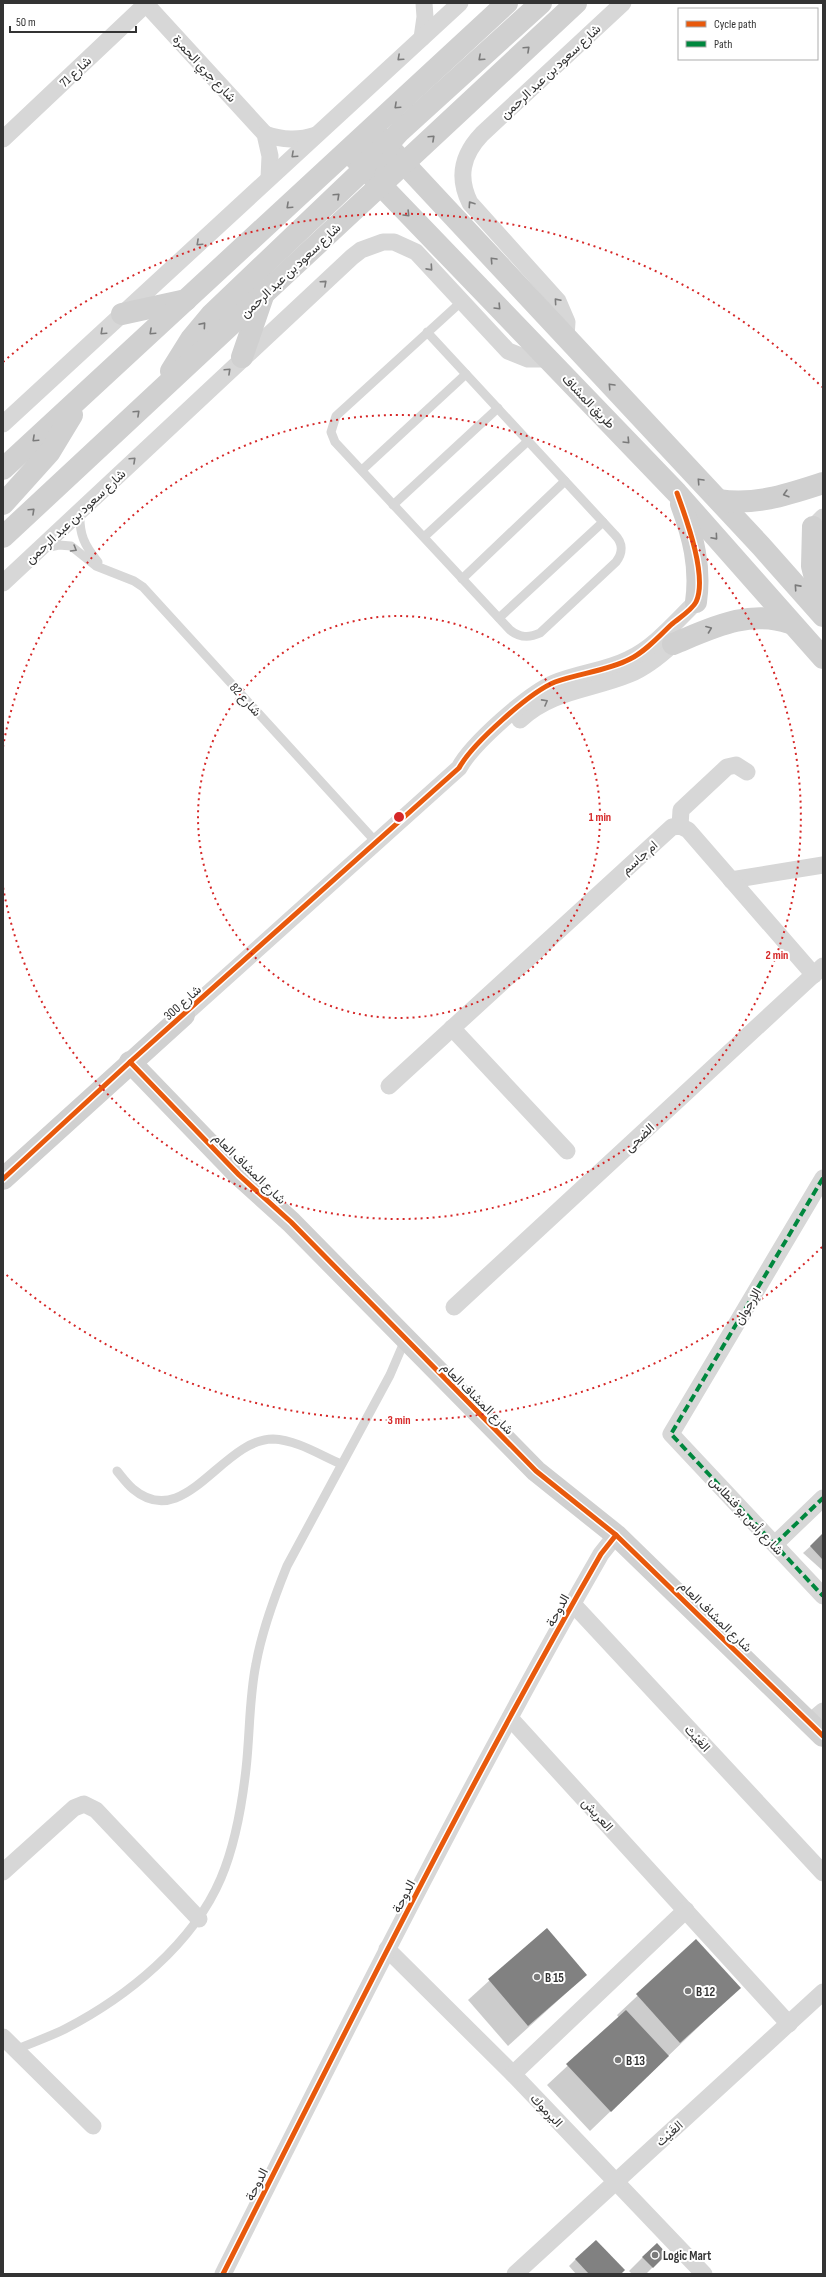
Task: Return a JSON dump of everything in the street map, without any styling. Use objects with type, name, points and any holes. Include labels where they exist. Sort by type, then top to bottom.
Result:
[{"type":"street","points":[[422,38],[425,17],[424,3]]},
{"type":"street","points":[[3,424],[460,3]]},
{"type":"street","points":[[3,469],[372,130],[507,3]]},
{"type":"street","points":[[380,186],[380,170],[388,147],[400,131],[541,3]]},
{"type":"street","name":"شارع سعود بن عبد الرحمن","points":[[3,537],[577,3]]},
{"type":"street","name":"شارع سعود بن عبد الرحمن","points":[[566,337],[567,322],[558,301],[470,203],[462,179],[462,166],[466,154],[473,143],[623,3]]},
{"type":"street","name":"شارع جري الحمرة","points":[[146,4],[265,134],[270,156],[269,178]]},
{"type":"street","name":"شارع 71","points":[[3,139],[146,4]]},
{"type":"street","points":[[159,393],[182,352],[211,315],[364,169],[372,152],[372,130]]},
{"type":"street","name":"طريق المشاف","points":[[372,130],[719,500],[823,616]]},
{"type":"street","points":[[265,134],[285,139],[306,138],[316,135]]},
{"type":"street","name":"طريق المشاف","points":[[348,151],[380,186],[677,493],[790,623],[823,658]]},
{"type":"street","name":"شارع سعود بن عبد الرحمن","points":[[3,583],[242,357],[352,257],[371,244],[394,242],[416,252],[508,351],[528,359],[548,359]]},
{"type":"street","points":[[242,357],[264,294]]},
{"type":"street","points":[[122,314],[187,300]]},
{"type":"street","points":[[3,504],[49,453],[87,392]]},
{"type":"street","points":[[719,500],[731,502],[757,502],[823,483]]},
{"type":"street","points":[[459,768],[465,757],[475,746],[532,695],[555,682],[612,666],[630,659],[655,641],[696,602],[699,585],[696,553],[687,520],[677,493]]},
{"type":"street","points":[[818,522],[812,566],[823,610]]},
{"type":"street","points":[[459,768],[477,759],[540,704],[563,694],[631,674],[646,667],[673,644],[741,618],[766,617],[790,623]]},
{"type":"street","points":[[747,772],[736,765],[727,767],[681,810],[680,826],[688,830],[731,880],[818,970]]},
{"type":"street","name":"شارع 300","points":[[3,1179],[130,1062],[459,768]]},
{"type":"street","name":"ام جاسم","points":[[389,1086],[672,827],[680,826]]},
{"type":"street","points":[[731,880],[823,864]]},
{"type":"street","name":"الضحى","points":[[454,1307],[818,970]]},
{"type":"street","points":[[452,1028],[567,1151]]},
{"type":"street","name":"شارع المشاف العام","points":[[130,1062],[239,1175],[290,1222],[536,1471],[616,1535],[819,1723]]},
{"type":"street","name":"الإرجوان","points":[[671,1434],[823,1178]]},
{"type":"street","name":"شارع رأس بو فنطاس","points":[[671,1434],[823,1596]]},
{"type":"street","points":[[775,1544],[823,1498]]},
{"type":"street","name":"الدوحة","points":[[223,2274],[387,1949],[572,1604],[601,1554],[616,1535]]},
{"type":"street","name":"الغَيْث","points":[[572,1604],[823,1872]]},
{"type":"street","name":"العريش","points":[[510,1718],[789,2024]]},
{"type":"street","points":[[3,1872],[74,1808],[84,1804],[96,1810],[199,1919]]},
{"type":"street","points":[[513,2074],[686,1910]]},
{"type":"street","name":"اليرموك","points":[[387,1949],[513,2074],[704,2274]]},
{"type":"street","name":"الغَيْث","points":[[515,2274],[823,1992]]},
{"type":"street","points":[[3,2037],[93,2126]]},
{"type":"lane","points":[[427,332],[619,539],[621,549],[619,558],[540,633],[533,636],[520,636],[510,630],[335,442],[331,432],[333,421],[427,332],[461,302]]},
{"type":"lane","points":[[362,470],[466,374]]},
{"type":"lane","points":[[394,505],[498,408]]},
{"type":"lane","points":[[424,537],[528,441]]},
{"type":"lane","points":[[462,578],[565,481]]},
{"type":"lane","points":[[80,511],[79,527],[83,541],[106,570]]},
{"type":"lane","points":[[499,618],[603,522]]},
{"type":"lane","name":"شارع 82","points":[[38,550],[59,545],[71,546],[96,566],[134,581],[143,587],[376,842]]},
{"type":"lane","points":[[15,2050],[64,2029],[103,2007],[150,1970],[177,1944],[199,1919],[221,1878],[238,1814],[246,1770],[251,1698],[263,1630],[287,1566],[390,1375],[405,1340]]},
{"type":"lane","points":[[117,1471],[133,1489],[146,1497],[161,1500],[177,1498],[191,1491],[242,1449],[272,1439],[289,1441],[342,1464]]},
{"type":"building","points":[[823,1533],[823,1560],[810,1546]]},
{"type":"building","name":"B 15","points":[[547,1928],[587,1975],[528,2026],[488,1979]]},
{"type":"building","name":"B 12","points":[[696,1939],[741,1988],[680,2043],[636,1994]]},
{"type":"building","name":"B 13","points":[[626,2010],[669,2056],[611,2112],[566,2064]]},
{"type":"building","points":[[596,2240],[625,2270],[621,2274],[589,2274],[575,2259]]},
{"type":"building","name":"Logic Mart","points":[[657,2243],[667,2254],[653,2268],[642,2257]]},
{"type":"marked path","points":[[823,1178],[671,1434],[823,1596]]},
{"type":"marked path","points":[[775,1544],[823,1498]]},
{"type":"cycle path","points":[[3,1179],[130,1062],[459,768],[488,733],[517,707],[531,696],[555,682],[603,669],[636,656],[692,608],[696,602],[699,591],[698,563],[690,532],[677,493]]},
{"type":"cycle path","points":[[130,1062],[239,1175],[291,1222],[536,1471],[616,1535],[823,1736]]},
{"type":"cycle path","points":[[223,2274],[454,1821],[551,1642],[601,1554],[616,1535]]},
{"type":"place","name":"B 15","points":[[537,1977]]},
{"type":"place","name":"B 12","points":[[688,1991]]},
{"type":"place","name":"B 13","points":[[618,2060]]},
{"type":"place","name":"Logic Mart","points":[[655,2255]]}]
